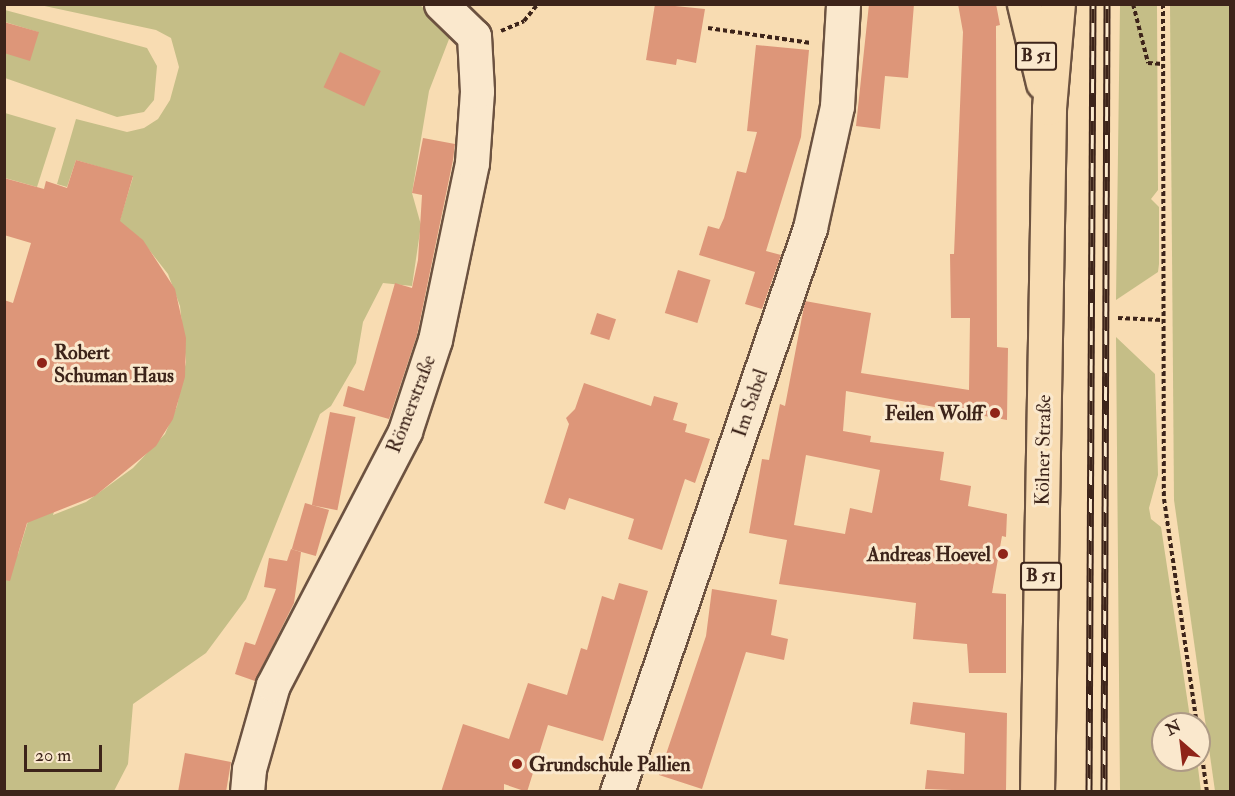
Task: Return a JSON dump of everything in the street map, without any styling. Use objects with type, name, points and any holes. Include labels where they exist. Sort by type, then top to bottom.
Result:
[{"type":"main road","name":"B 51","points":[[1024,4],[1049,108]]},
{"type":"main road","points":[[1049,108],[1058,4]]},
{"type":"main road","name":"Kölner Straße","points":[[1037,792],[1049,108]]},
{"type":"street","points":[[441,4],[474,36]]},
{"type":"street","name":"Im Sabel","points":[[617,792],[810,228],[837,106],[843,4]]},
{"type":"street","name":"Römerstraße","points":[[247,792],[249,769],[273,685],[405,431],[435,340],[472,163],[477,91],[474,36]]},
{"type":"path","points":[[474,36],[507,30],[524,21],[538,4]]},
{"type":"path","points":[[1133,4],[1148,63],[1163,64]]},
{"type":"path","points":[[1163,4],[1164,499],[1195,712]]},
{"type":"path","points":[[708,28],[841,47]]},
{"type":"path","points":[[1118,318],[1162,320]]},
{"type":"path","points":[[1204,772],[1207,792]]},
{"type":"shaded area","points":[[40,5],[420,5],[451,34],[429,91],[412,193],[421,225],[412,286],[383,283],[363,322],[356,363],[331,406],[320,414],[246,599],[206,653],[133,704],[128,764],[114,791],[5,791],[4,563],[18,554],[133,177],[76,160],[67,187],[57,184],[76,119],[127,132],[144,128],[158,119],[170,100],[179,67],[171,38],[156,30]],"holes":[[[139,237],[168,274],[180,306],[186,362],[177,406],[165,434],[133,468],[86,502],[53,515]]]},
{"type":"shaded area","points":[[1120,5],[1157,5],[1158,190],[1151,199],[1159,207],[1159,264],[1158,272],[1116,300]]},
{"type":"shaded area","points":[[1170,5],[1230,5],[1230,791],[1215,791],[1211,763],[1211,712],[1204,712],[1174,500]]},
{"type":"shaded area","points":[[5,10],[147,48],[157,66],[154,100],[144,112],[117,117],[5,78],[4,53],[38,32],[5,22]]},
{"type":"shaded area","points":[[5,113],[56,128],[37,187],[5,178]]},
{"type":"shaded area","points":[[1116,337],[1155,374],[1158,475],[1149,508],[1151,519],[1161,527],[1189,712],[1151,712],[1151,772],[1199,772],[1201,791],[1120,791]]},
{"type":"building","points":[[655,4],[705,9],[696,63],[677,59],[676,65],[646,60]]},
{"type":"building","points":[[869,4],[914,4],[908,78],[885,76],[880,129],[856,126]]},
{"type":"building","points":[[958,4],[996,4],[1000,25],[996,26],[997,347],[1008,348],[1007,420],[846,391],[843,431],[871,436],[870,442],[944,452],[940,480],[971,486],[968,506],[1007,514],[1006,537],[1002,536],[992,593],[1006,594],[1006,673],[969,673],[967,644],[913,639],[916,603],[779,584],[787,540],[749,533],[762,459],[769,460],[780,404],[785,406],[805,301],[871,313],[861,373],[969,390],[970,318],[951,318],[950,254],[954,254],[963,32]],"holes":[[[806,455],[880,470],[872,513],[850,508],[845,534],[794,525]]]},
{"type":"building","points":[[4,22],[39,32],[30,61],[4,53]]},
{"type":"building","points":[[756,45],[809,50],[801,137],[766,251],[781,255],[762,309],[745,304],[755,272],[699,255],[708,226],[719,229],[724,218],[737,171],[746,173],[757,132],[747,131]]},
{"type":"building","points":[[340,52],[381,71],[364,106],[324,87]]},
{"type":"building","points":[[423,138],[455,144],[417,335],[389,419],[343,406],[348,386],[364,391],[395,283],[412,288],[418,260],[422,195],[412,193]]},
{"type":"building","points":[[76,160],[133,176],[120,221],[143,240],[175,289],[186,338],[185,377],[173,419],[156,446],[95,496],[27,523],[10,581],[4,580],[4,300],[13,303],[31,243],[4,235],[4,178],[44,189],[46,181],[67,188]]},
{"type":"building","points":[[678,270],[711,280],[697,323],[665,313]]},
{"type":"building","points":[[597,313],[616,319],[609,340],[590,334]]},
{"type":"building","points":[[584,383],[651,406],[654,396],[678,403],[673,420],[687,424],[685,432],[710,439],[695,483],[685,479],[662,550],[628,539],[634,519],[569,498],[565,510],[544,503],[569,424],[566,418],[575,409]]},
{"type":"building","points":[[330,412],[356,417],[337,510],[312,505]]},
{"type":"building","points":[[305,503],[329,510],[316,556],[292,549]]},
{"type":"building","points":[[291,549],[301,552],[294,603],[255,681],[235,674],[245,642],[255,645],[276,589],[264,587],[269,558],[287,561]]},
{"type":"building","points":[[619,583],[648,591],[603,741],[548,725],[527,792],[504,784],[504,792],[441,792],[463,724],[509,739],[528,683],[567,695],[581,648],[587,650],[602,596],[614,600]]},
{"type":"building","points":[[712,589],[777,600],[771,635],[788,639],[784,660],[746,652],[702,789],[659,775],[706,636]]},
{"type":"building","points":[[913,702],[1007,713],[1006,792],[925,789],[927,770],[964,774],[965,733],[910,724]]},
{"type":"building","points":[[185,753],[231,762],[226,792],[178,792]]},
{"type":"railway","points":[[1089,792],[1093,4]]},
{"type":"railway","points":[[1104,792],[1107,4]]},
{"type":"place","name":"Robert Schuman Haus","points":[[42,363]]},
{"type":"place","name":"Feilen Wolff","points":[[995,413]]},
{"type":"place","name":"Andreas Hoevel","points":[[1003,554]]},
{"type":"place","name":"Grundschule Pallien","points":[[517,764]]}]
